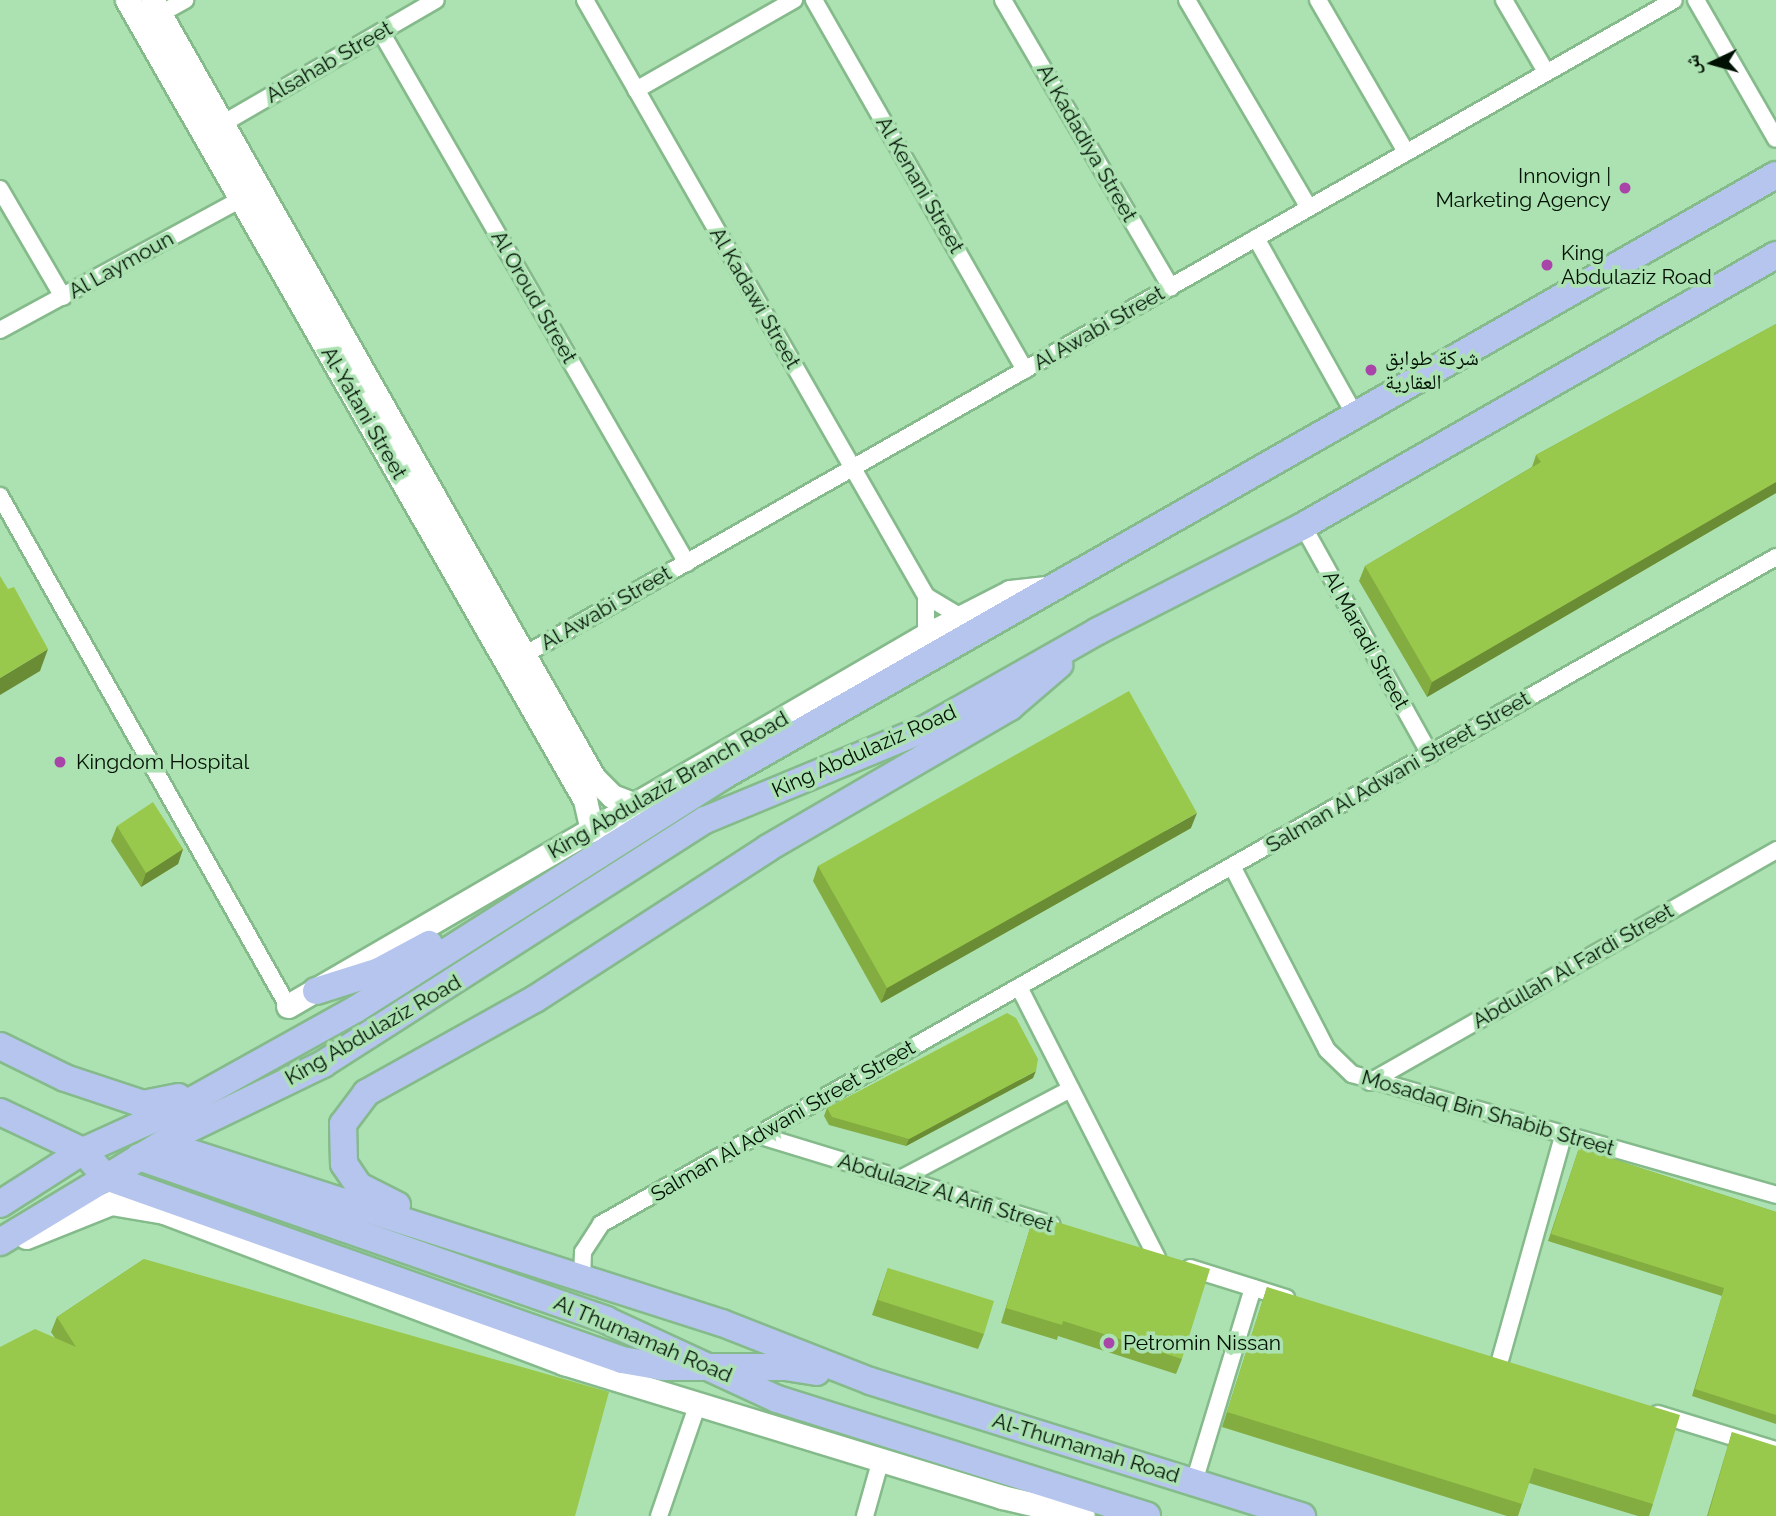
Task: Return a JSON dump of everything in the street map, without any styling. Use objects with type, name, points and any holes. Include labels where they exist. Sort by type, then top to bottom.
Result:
[{"type":"main road","name":"King Abdulaziz Road","points":[[0,1245],[163,1144],[188,1110],[356,1009],[723,776],[1776,175]]},
{"type":"main road","name":"King Abdulaziz Road","points":[[0,1204],[83,1151],[188,1110],[323,1064],[705,820],[929,727],[1076,645],[1303,526],[1776,255]]},
{"type":"main road","points":[[455,1239],[433,1222],[370,1194],[344,1164],[340,1138],[348,1112],[378,1086],[536,999],[768,848],[1010,707],[1052,675],[1076,645]]},
{"type":"main road","points":[[316,991],[379,971],[435,941],[496,920]]},
{"type":"main road","name":"King Abdulaziz Road","points":[[0,1046],[65,1078],[143,1104],[188,1110]]},
{"type":"main road","points":[[0,1112],[83,1151],[106,1177],[622,1360],[662,1367],[785,1367],[870,1381]]},
{"type":"main road","name":"Al Thumamah Road","points":[[163,1144],[722,1323],[870,1381]]},
{"type":"main road","name":"Al Thumamah Road","points":[[139,1157],[606,1320],[811,1410],[1147,1516]]},
{"type":"main road","points":[[811,1410],[821,1389],[870,1381]]},
{"type":"main road","name":"Al-Thumamah Road","points":[[870,1381],[1303,1516]]},
{"type":"street","name":"Al-Yatani Street","points":[[127,0],[585,800],[592,830]]},
{"type":"street","points":[[156,7],[185,0]]},
{"type":"street","name":"Alsahab Street","points":[[222,124],[436,0]]},
{"type":"street","name":"Al Kadawi Street","points":[[585,0],[926,596],[961,617]]},
{"type":"street","points":[[636,90],[794,0]]},
{"type":"street","name":"Al Kenani Street","points":[[814,0],[1025,370]]},
{"type":"street","name":"Al Kadadiya Street","points":[[1003,0],[1171,287]]},
{"type":"street","points":[[1188,0],[1309,208]]},
{"type":"street","points":[[1318,0],[1406,152]]},
{"type":"street","points":[[1504,0],[1546,72]]},
{"type":"street","name":"Al Awabi Street","points":[[524,655],[1674,0]]},
{"type":"street","points":[[1696,0],[1776,139]]},
{"type":"street","name":"Al-Yatani Street","points":[[156,7],[594,778],[612,796],[635,805]]},
{"type":"street","name":"Al Oroud Street","points":[[381,32],[687,563]]},
{"type":"street","points":[[0,189],[64,297]]},
{"type":"street","name":"Al Laymoun","points":[[0,330],[241,199]]},
{"type":"street","points":[[1256,238],[1356,417]]},
{"type":"street","points":[[0,496],[288,1006]]},
{"type":"street","name":"Al Maradi Street","points":[[1303,526],[1430,754]]},
{"type":"street","name":"Salman Al Adwani Street Street","points":[[582,1280],[583,1252],[601,1224],[1776,557]]},
{"type":"street","name":"King Abdulaziz Branch Road","points":[[288,1006],[926,635],[1010,592],[1056,587]]},
{"type":"street","points":[[926,596],[926,635]]},
{"type":"street","name":"Abdullah Al Fardi Street","points":[[1370,1082],[1774,855]]},
{"type":"street","name":"Mosadaq Bin Shabib Street","points":[[1231,866],[1327,1050],[1342,1067],[1370,1082],[1776,1195]]},
{"type":"street","points":[[1019,987],[1157,1258]]},
{"type":"street","points":[[900,1179],[1071,1089]]},
{"type":"street","name":"Abdulaziz Al Arifi Street","points":[[758,1135],[1067,1230]]},
{"type":"street","points":[[1499,1364],[1563,1136]]},
{"type":"street","points":[[0,1245],[111,1203],[136,1205],[565,1363],[697,1406],[881,1459],[1007,1506],[1083,1516]]},
{"type":"street","points":[[1131,1250],[1305,1304]]},
{"type":"street","points":[[1194,1482],[1253,1288]]},
{"type":"street","points":[[659,1516],[697,1406]]},
{"type":"street","points":[[1639,1408],[1776,1450]]},
{"type":"street","points":[[865,1516],[881,1459]]},
{"type":"building","points":[[1776,324],[1776,482],[1432,682],[1365,566],[1541,462],[1536,455]]},
{"type":"building","points":[[0,576],[8,589],[14,587],[48,649],[0,678]]},
{"type":"building","points":[[1129,691],[1197,813],[887,988],[818,866]]},
{"type":"building","points":[[153,802],[183,849],[146,873],[117,826]]},
{"type":"building","points":[[1007,1013],[1016,1018],[1038,1059],[1036,1071],[909,1139],[832,1117],[827,1108]]},
{"type":"building","points":[[1579,1148],[1776,1212],[1776,1415],[1695,1389],[1724,1288],[1551,1234]]},
{"type":"building","points":[[1034,1215],[1210,1269],[1182,1359],[1063,1321],[1062,1325],[1006,1308]]},
{"type":"building","points":[[144,1259],[609,1392],[575,1516],[0,1516],[0,1347],[35,1329],[76,1347],[57,1317]]},
{"type":"building","points":[[888,1268],[994,1301],[984,1334],[878,1300]]},
{"type":"building","points":[[1267,1287],[1680,1415],[1653,1504],[1534,1468],[1522,1504],[1227,1412]]},
{"type":"building","points":[[1732,1432],[1776,1446],[1776,1516],[1708,1516]]},
{"type":"place","name":"Innovign | Marketing Agency","points":[[1625,188]]},
{"type":"place","name":"King Abdulaziz Road","points":[[1547,265]]},
{"type":"place","name":"شركة طوابق العقارية","points":[[1371,370]]},
{"type":"place","name":"Kingdom Hospital","points":[[60,762]]},
{"type":"place","name":"Petromin Nissan","points":[[1109,1343]]}]
